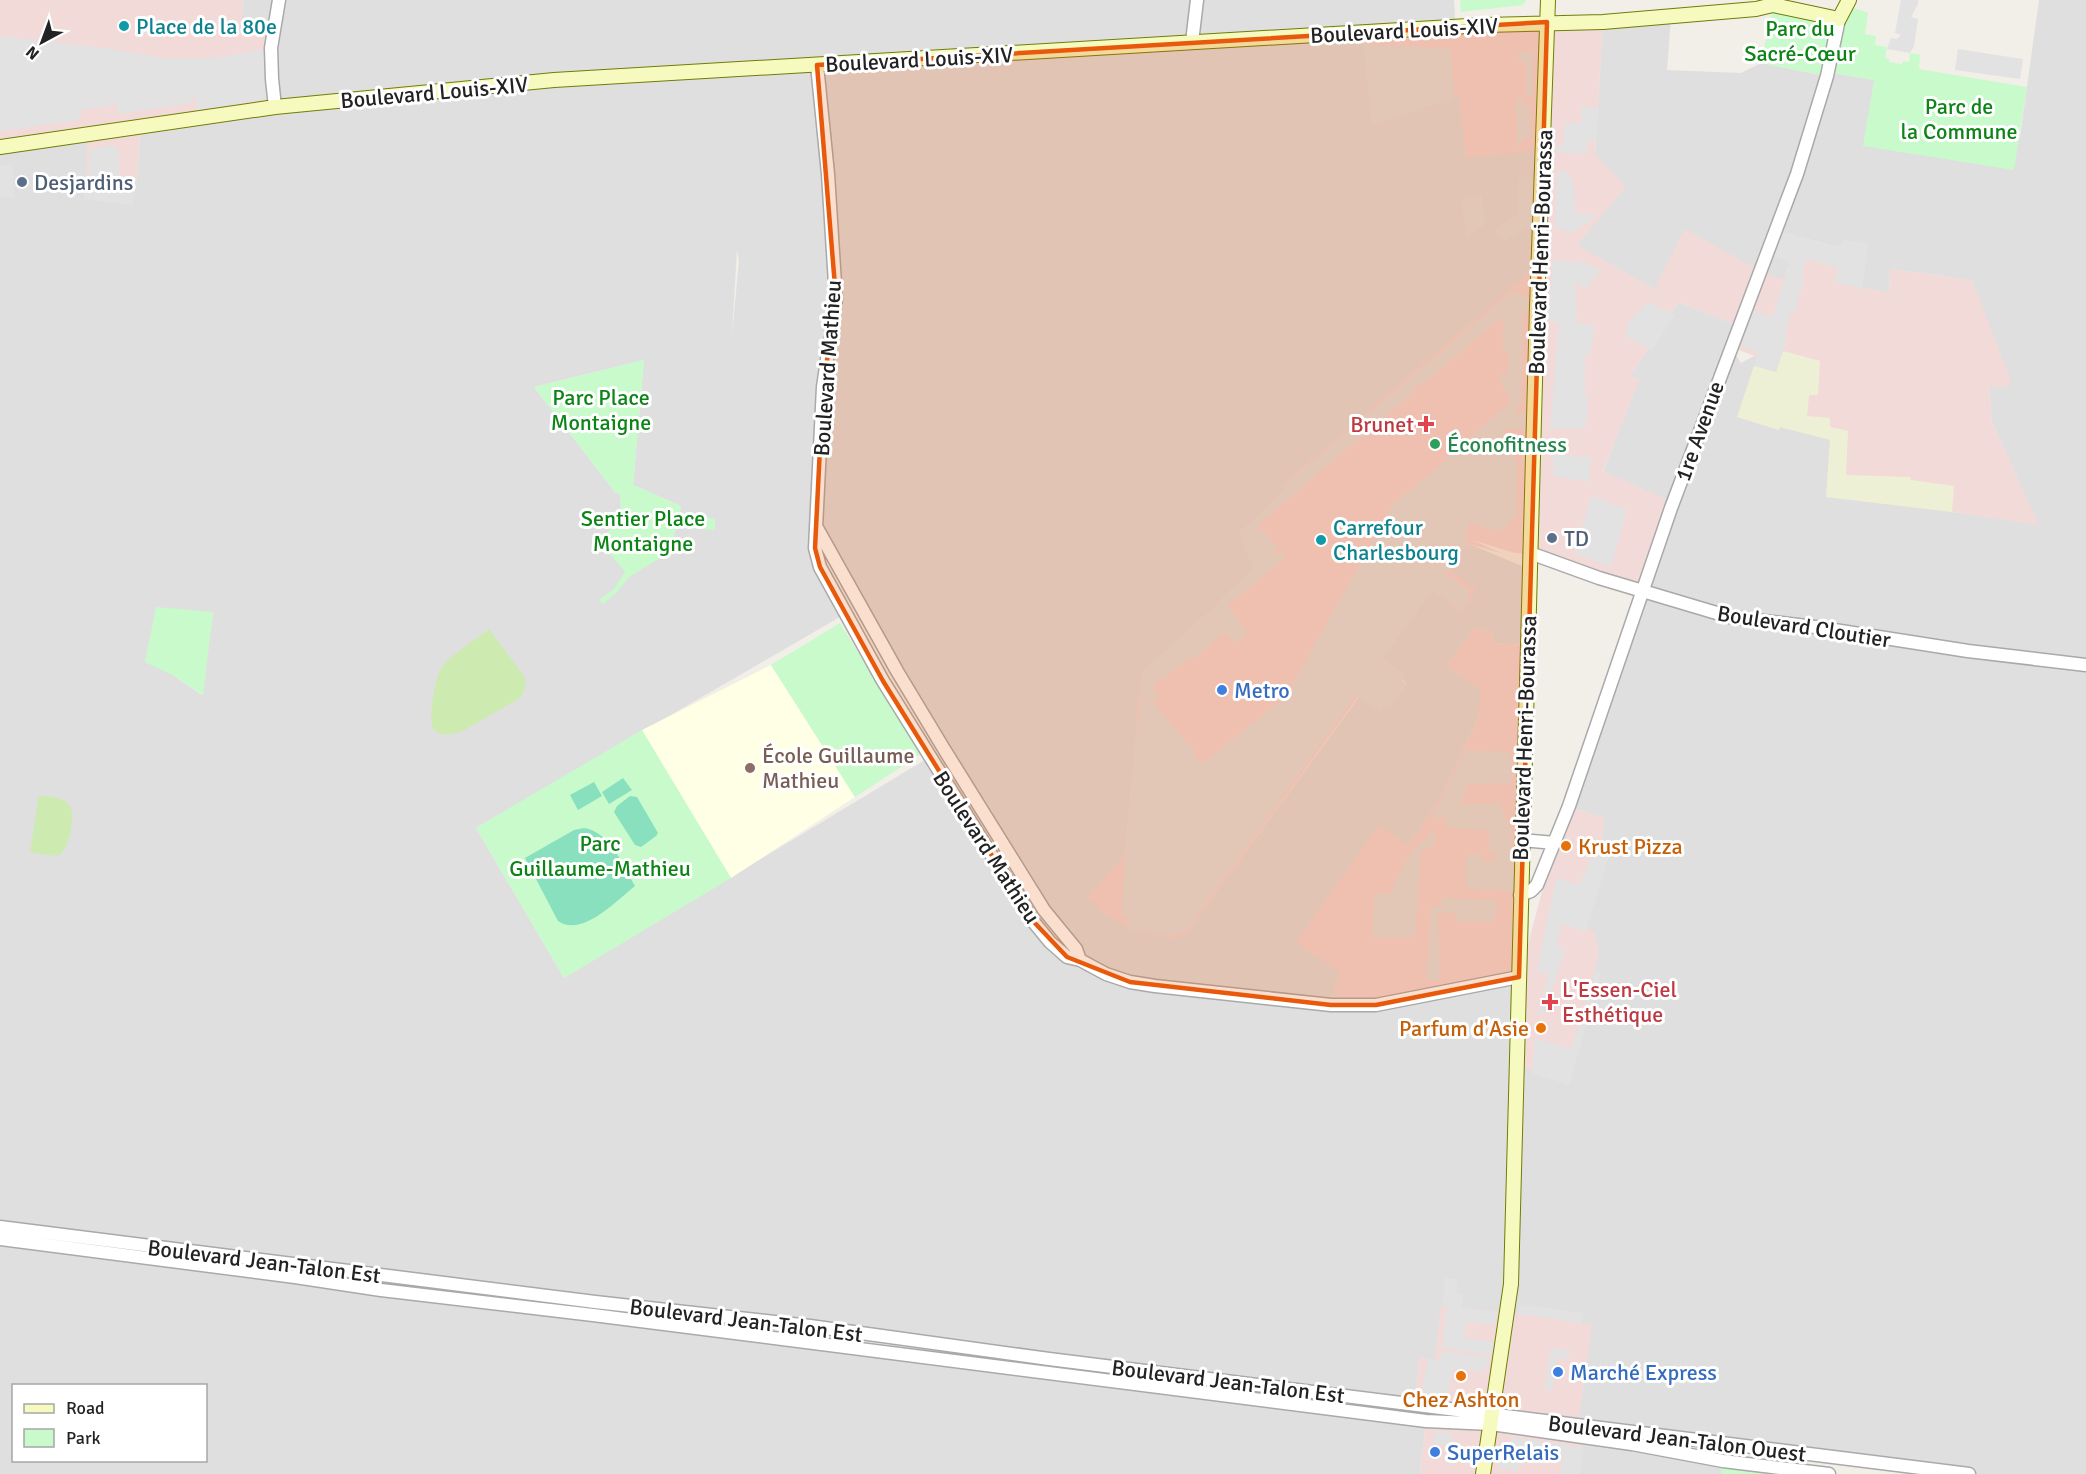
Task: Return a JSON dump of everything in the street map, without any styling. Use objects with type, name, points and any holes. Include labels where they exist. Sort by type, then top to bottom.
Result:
[{"type":"main road","name":"Boulevard Henri-Bourassa","points":[[1483,1474],[1511,1284],[1520,895],[1548,0]]},
{"type":"main road","points":[[1839,19],[1848,0]]},
{"type":"main road","name":"Boulevard Louis-XIV","points":[[0,147],[276,107],[543,81],[1547,22],[1603,22],[1756,9],[1773,5],[1839,19]]},
{"type":"street","points":[[276,107],[271,48],[279,0]]},
{"type":"street","points":[[1192,42],[1197,0]]},
{"type":"street","name":"1re Avenue","points":[[1520,895],[1531,891],[1537,885],[1555,843],[1719,377],[1797,174],[1827,76],[1839,19]]},
{"type":"street","name":"Boulevard Mathieu","points":[[817,65],[828,174],[836,299],[823,387],[815,548],[820,567],[883,681],[1032,920],[1050,942],[1067,957],[1080,960],[1106,974],[1130,982],[1221,994],[1331,1005],[1376,1005],[1519,977]]},
{"type":"street","name":"Boulevard Mathieu","points":[[817,528],[938,739],[1044,910],[1076,949],[1080,960]]},
{"type":"street","name":"Boulevard Cloutier","points":[[1530,553],[1642,591],[1730,617],[1815,627],[1968,651],[2086,665]]},
{"type":"street","points":[[1522,840],[1555,843]]},
{"type":"street","name":"Boulevard Jean-Talon Est","points":[[0,1227],[595,1302],[810,1326],[1491,1420]]},
{"type":"street","name":"Boulevard Jean-Talon Est","points":[[0,1239],[381,1290],[1426,1421],[1491,1420]]},
{"type":"street","name":"Boulevard Jean-Talon Ouest","points":[[1491,1420],[1723,1461],[1829,1474]]},
{"type":"street","name":"Boulevard Jean-Talon Ouest","points":[[1491,1420],[1969,1474]]},
{"type":"highlighted area","points":[[1547,22],[1519,977],[1376,1005],[1331,1005],[1130,982],[1067,957],[1032,920],[883,681],[820,567],[815,548],[823,387],[836,299],[817,65]]},
{"type":"shaded area","points":[[0,0],[243,0],[241,32],[274,32],[275,107],[140,128],[137,179],[132,205],[84,199],[88,135],[0,147]]},
{"type":"shaded area","points":[[243,0],[1454,0],[1459,95],[1544,149],[1538,266],[1284,484],[1286,488],[1284,492],[1239,533],[1254,568],[1142,672],[1125,855],[1088,898],[1187,932],[1359,697],[1380,712],[1385,706],[1389,709],[1407,684],[1382,659],[1432,590],[1461,611],[1476,590],[1448,569],[1465,546],[1472,545],[1529,569],[1527,645],[1494,643],[1493,635],[1475,627],[1447,665],[1482,690],[1478,719],[1436,806],[1408,846],[1378,826],[1331,1004],[1376,1005],[1585,929],[1603,818],[1569,806],[1642,591],[1603,472],[1639,379],[1630,377],[1678,302],[1739,326],[1731,347],[1741,363],[1754,356],[1757,357],[1779,430],[1780,426],[1831,439],[1952,512],[2038,524],[1992,422],[1989,387],[1971,280],[1890,269],[1889,293],[1862,288],[1868,243],[1843,241],[1842,248],[1776,231],[1790,263],[1783,280],[1654,289],[1576,245],[1595,154],[1603,22],[1671,17],[1667,70],[1741,73],[1761,63],[1826,76],[1828,72],[1874,80],[2020,137],[2039,0],[2086,0],[2086,1474],[1969,1474],[1578,1426],[1435,1361],[1420,1358],[1414,1404],[0,1227],[0,147],[88,135],[132,205],[137,179],[140,128],[273,32],[240,32]],"holes":[[[737,250],[739,261],[732,334]],[[644,360],[633,485],[681,506],[670,552],[621,507],[620,495],[614,491],[534,387]],[[818,529],[1061,933],[1079,959],[1050,942],[928,758],[564,978],[476,828],[845,614],[815,548]],[[213,612],[202,695],[174,676]]]},
{"type":"shaded area","points":[[1901,0],[1918,0],[1911,17],[1918,19],[1914,46],[1910,53],[1887,49],[1891,38],[1897,39],[1901,35],[1895,33]]},
{"type":"shaded area","points":[[1603,22],[1595,154],[1626,187],[1577,245],[1654,289],[1685,229],[1760,271],[1783,280],[1790,263],[1767,253],[1776,231],[1841,248],[1843,240],[1868,243],[1862,288],[1889,292],[1890,269],[1972,280],[2011,381],[2008,387],[1989,387],[1992,422],[2039,525],[1826,497],[1830,440],[1780,427],[1779,430],[1737,417],[1757,357],[1731,347],[1738,326],[1678,302],[1630,377],[1640,379],[1603,471],[1673,502],[1642,591],[1530,553],[1515,553],[1472,540],[1501,553],[1473,545],[1465,546],[1448,569],[1477,590],[1461,611],[1432,590],[1383,659],[1406,676],[1402,681],[1407,685],[1389,709],[1385,706],[1380,712],[1358,697],[1187,932],[1175,939],[1126,927],[1103,912],[1088,897],[1125,855],[1142,672],[1254,568],[1239,533],[1284,492],[1286,488],[1283,484],[1538,265],[1544,150],[1466,158],[1459,95],[1372,126],[1362,32]]},
{"type":"shaded area","points":[[0,36],[110,49],[160,58],[214,58],[271,48],[275,98],[197,110],[195,97],[191,98],[191,103],[118,114],[118,104],[81,110],[79,120],[0,131]]},
{"type":"shaded area","points":[[1363,44],[1451,49],[1454,97],[1372,126]]},
{"type":"shaded area","points":[[1958,49],[2023,59],[2020,79],[1955,70]]},
{"type":"shaded area","points":[[1519,52],[1533,52],[1533,95],[1526,95],[1526,62],[1519,61]]},
{"type":"shaded area","points":[[1516,98],[1525,99],[1523,106],[1530,106],[1531,138],[1525,137],[1517,147]]},
{"type":"shaded area","points":[[1582,107],[1597,108],[1596,141],[1588,141],[1587,154],[1556,152],[1556,146],[1564,146],[1565,123],[1581,124]]},
{"type":"shaded area","points":[[115,145],[120,154],[119,175],[137,179],[132,205],[84,199],[91,149]]},
{"type":"shaded area","points":[[12,163],[14,197],[0,197],[0,166]]},
{"type":"shaded area","points":[[1557,172],[1566,172],[1574,183],[1575,214],[1599,215],[1573,232],[1555,228]]},
{"type":"shaded area","points":[[1519,177],[1532,177],[1532,225],[1503,242],[1495,230],[1518,213]]},
{"type":"shaded area","points":[[1482,195],[1485,224],[1467,236],[1461,198]]},
{"type":"shaded area","points":[[1782,233],[1841,248],[1843,240],[1868,243],[1862,288],[1834,283],[1838,268],[1806,259],[1801,277],[1804,278],[1795,312],[1791,311],[1784,338],[1787,339],[1776,372],[1754,366],[1758,352],[1740,346],[1745,334],[1741,333],[1751,309],[1772,318],[1790,263],[1773,256]]},
{"type":"shaded area","points":[[1553,260],[1585,263],[1601,271],[1584,290],[1575,280],[1577,323],[1594,325],[1590,354],[1585,354],[1585,395],[1589,396],[1585,428],[1550,429],[1559,324],[1548,320]]},
{"type":"shaded area","points":[[1515,289],[1521,296],[1528,296],[1528,313],[1523,310],[1521,405],[1516,406],[1518,415],[1525,411],[1525,431],[1520,428],[1503,430],[1517,465],[1516,516],[1500,532],[1468,522],[1465,546],[1445,573],[1470,591],[1467,595],[1470,597],[1461,609],[1432,590],[1383,659],[1406,676],[1402,681],[1407,685],[1389,709],[1385,706],[1380,712],[1356,695],[1185,931],[1173,936],[1143,930],[1139,933],[1128,929],[1126,915],[1121,915],[1137,723],[1141,722],[1140,704],[1145,697],[1140,696],[1142,672],[1254,568],[1239,533],[1284,492],[1284,485]],"holes":[[[1503,318],[1503,351],[1509,352],[1507,373],[1500,373],[1500,382],[1510,398],[1509,403],[1394,503],[1292,685],[1280,701],[1202,764],[1194,755],[1195,752],[1153,702],[1159,696],[1153,689],[1159,677],[1162,680],[1190,657],[1193,660],[1224,633],[1236,643],[1248,632],[1227,606],[1286,557],[1281,552],[1276,556],[1273,554],[1278,548],[1263,530],[1258,534],[1259,524],[1413,393],[1412,391],[1417,386],[1426,382]]]},
{"type":"shaded area","points":[[1648,302],[1675,315],[1652,350],[1626,336],[1629,321]]},
{"type":"shaded area","points":[[1783,351],[1820,361],[1818,395],[1809,395],[1807,416],[1830,418],[1830,427],[1848,431],[1846,475],[1910,477],[1911,480],[1954,486],[1952,512],[1826,497],[1830,440],[1780,427],[1779,430],[1737,417],[1754,366],[1776,372]]},
{"type":"shaded area","points":[[1553,454],[1591,457],[1589,482],[1553,476]]},
{"type":"shaded area","points":[[1592,496],[1627,510],[1611,567],[1574,553]]},
{"type":"shaded area","points":[[1475,627],[1493,635],[1494,643],[1527,645],[1520,974],[1555,843],[1569,806],[1604,818],[1601,862],[1585,929],[1595,931],[1599,955],[1564,1081],[1516,1065],[1518,978],[1437,993],[1331,1005],[1339,972],[1296,942],[1379,825],[1408,846],[1436,806],[1478,719],[1481,690],[1447,665]]},
{"type":"shaded area","points":[[771,665],[855,797],[731,878],[642,730]]},
{"type":"shaded area","points":[[1465,750],[1510,752],[1511,783],[1467,784],[1461,805],[1499,802],[1511,830],[1514,891],[1466,888],[1466,855],[1482,853],[1481,861],[1496,861],[1496,853],[1489,853],[1489,830],[1447,828],[1446,817],[1432,818]]},
{"type":"shaded area","points":[[1434,830],[1435,846],[1421,850],[1415,937],[1372,938],[1374,894],[1390,893],[1410,854]]},
{"type":"shaded area","points":[[1599,841],[1612,846],[1586,931],[1561,924],[1557,946],[1565,949],[1543,1016],[1538,1013],[1549,974],[1537,972],[1556,878],[1579,885]]},
{"type":"shaded area","points":[[1442,898],[1497,900],[1494,922],[1456,921],[1457,913],[1438,912],[1440,980],[1426,980],[1431,906],[1441,906]]},
{"type":"shaded area","points":[[1596,971],[1601,973],[1569,1085],[1532,1073],[1535,1038],[1571,1049]]},
{"type":"shaded area","points":[[0,1239],[1426,1421],[1420,1474],[0,1474]]},
{"type":"shaded area","points":[[1445,1278],[1457,1279],[1456,1293],[1463,1294],[1462,1308],[1497,1312],[1496,1325],[1466,1321],[1464,1338],[1494,1342],[1492,1355],[1442,1348],[1447,1307],[1442,1306]]},
{"type":"shaded area","points":[[1519,1304],[1583,1313],[1582,1323],[1518,1314]]},
{"type":"shaded area","points":[[1441,1306],[1507,1312],[1592,1325],[1578,1426],[1414,1404],[1419,1358],[1435,1360]]},
{"type":"shaded area","points":[[1551,1348],[1570,1351],[1568,1359],[1557,1358],[1552,1391],[1545,1389]]},
{"type":"shaded area","points":[[1442,1352],[1489,1357],[1485,1371],[1453,1369],[1446,1397],[1421,1396],[1428,1359],[1439,1361]]},
{"type":"shaded area","points":[[1426,1421],[1582,1438],[1576,1474],[1420,1474]]},
{"type":"shaded area","points":[[1435,1431],[1452,1433],[1450,1446],[1434,1444]]},
{"type":"shaded area","points":[[1513,1437],[1584,1448],[1580,1474],[1560,1474],[1562,1459],[1540,1455],[1538,1464],[1519,1461],[1518,1471],[1499,1468],[1503,1443],[1511,1444]]},
{"type":"shaded area","points":[[1582,1438],[1723,1461],[1721,1474],[1576,1474]]},
{"type":"green space","points":[[1460,0],[1526,0],[1523,5],[1461,12]]},
{"type":"green space","name":"Parc de la Commune","points":[[1773,5],[1838,19],[1846,5],[1868,13],[1865,34],[1876,36],[1875,45],[1887,47],[1885,58],[1889,59],[1889,62],[1902,64],[1903,61],[1909,62],[1910,53],[1920,55],[1919,69],[2027,87],[2014,170],[1863,146],[1874,80],[1828,72],[1827,76],[1761,63]]},
{"type":"green space","name":"Parc Place Montaigne","points":[[644,360],[633,485],[681,506],[680,512],[715,519],[715,530],[676,527],[670,552],[629,577],[603,604],[599,600],[614,589],[625,572],[602,544],[621,507],[620,495],[614,491],[534,387]]},
{"type":"green space","points":[[156,607],[213,612],[203,695],[174,676],[145,662]]},
{"type":"green space","points":[[840,623],[921,754],[855,797],[771,665]]},
{"type":"green space","points":[[489,629],[524,676],[523,693],[520,698],[461,732],[440,734],[434,730],[431,718],[439,672],[452,656]]},
{"type":"green space","name":"Parc Guillaume-Mathieu","points":[[642,730],[731,878],[564,978],[476,828]]},
{"type":"green space","points":[[623,778],[632,790],[609,804],[602,792]]},
{"type":"green space","points":[[594,782],[602,796],[578,810],[570,795]]},
{"type":"green space","points":[[39,795],[64,800],[72,810],[72,824],[66,847],[59,855],[30,852]]},
{"type":"green space","points":[[630,796],[637,797],[658,833],[641,847],[635,845],[614,812],[617,806]]},
{"type":"green space","points":[[584,828],[601,836],[608,843],[635,886],[599,915],[578,925],[567,925],[558,921],[525,858],[574,830]]},
{"type":"green space","points":[[1723,1461],[1794,1474],[1721,1474]]},
{"type":"place","name":"Place de la 80e","points":[[124,26]]},
{"type":"place","name":"Desjardins","points":[[22,182]]},
{"type":"place","name":"Brunet","points":[[1426,424]]},
{"type":"place","name":"Éconofitness","points":[[1435,444]]},
{"type":"place","name":"TD","points":[[1552,538]]},
{"type":"place","name":"Carrefour Charlesbourg","points":[[1321,540]]},
{"type":"place","name":"Metro","points":[[1222,690]]},
{"type":"place","name":"École Guillaume Mathieu","points":[[750,768]]},
{"type":"place","name":"Krust Pizza","points":[[1566,846]]},
{"type":"place","name":"L'Essen-Ciel Esthétique","points":[[1550,1002]]},
{"type":"place","name":"Parfum d'Asie","points":[[1541,1028]]},
{"type":"place","name":"Marché Express","points":[[1558,1372]]},
{"type":"place","name":"Chez Ashton","points":[[1461,1376]]},
{"type":"place","name":"SuperRelais","points":[[1435,1452]]},
{"type":"park label","name":"Parc du Sacré-Cœur","points":[[1800,40]]},
{"type":"park label","name":"Sentier Place Montaigne","points":[[643,530]]}]
